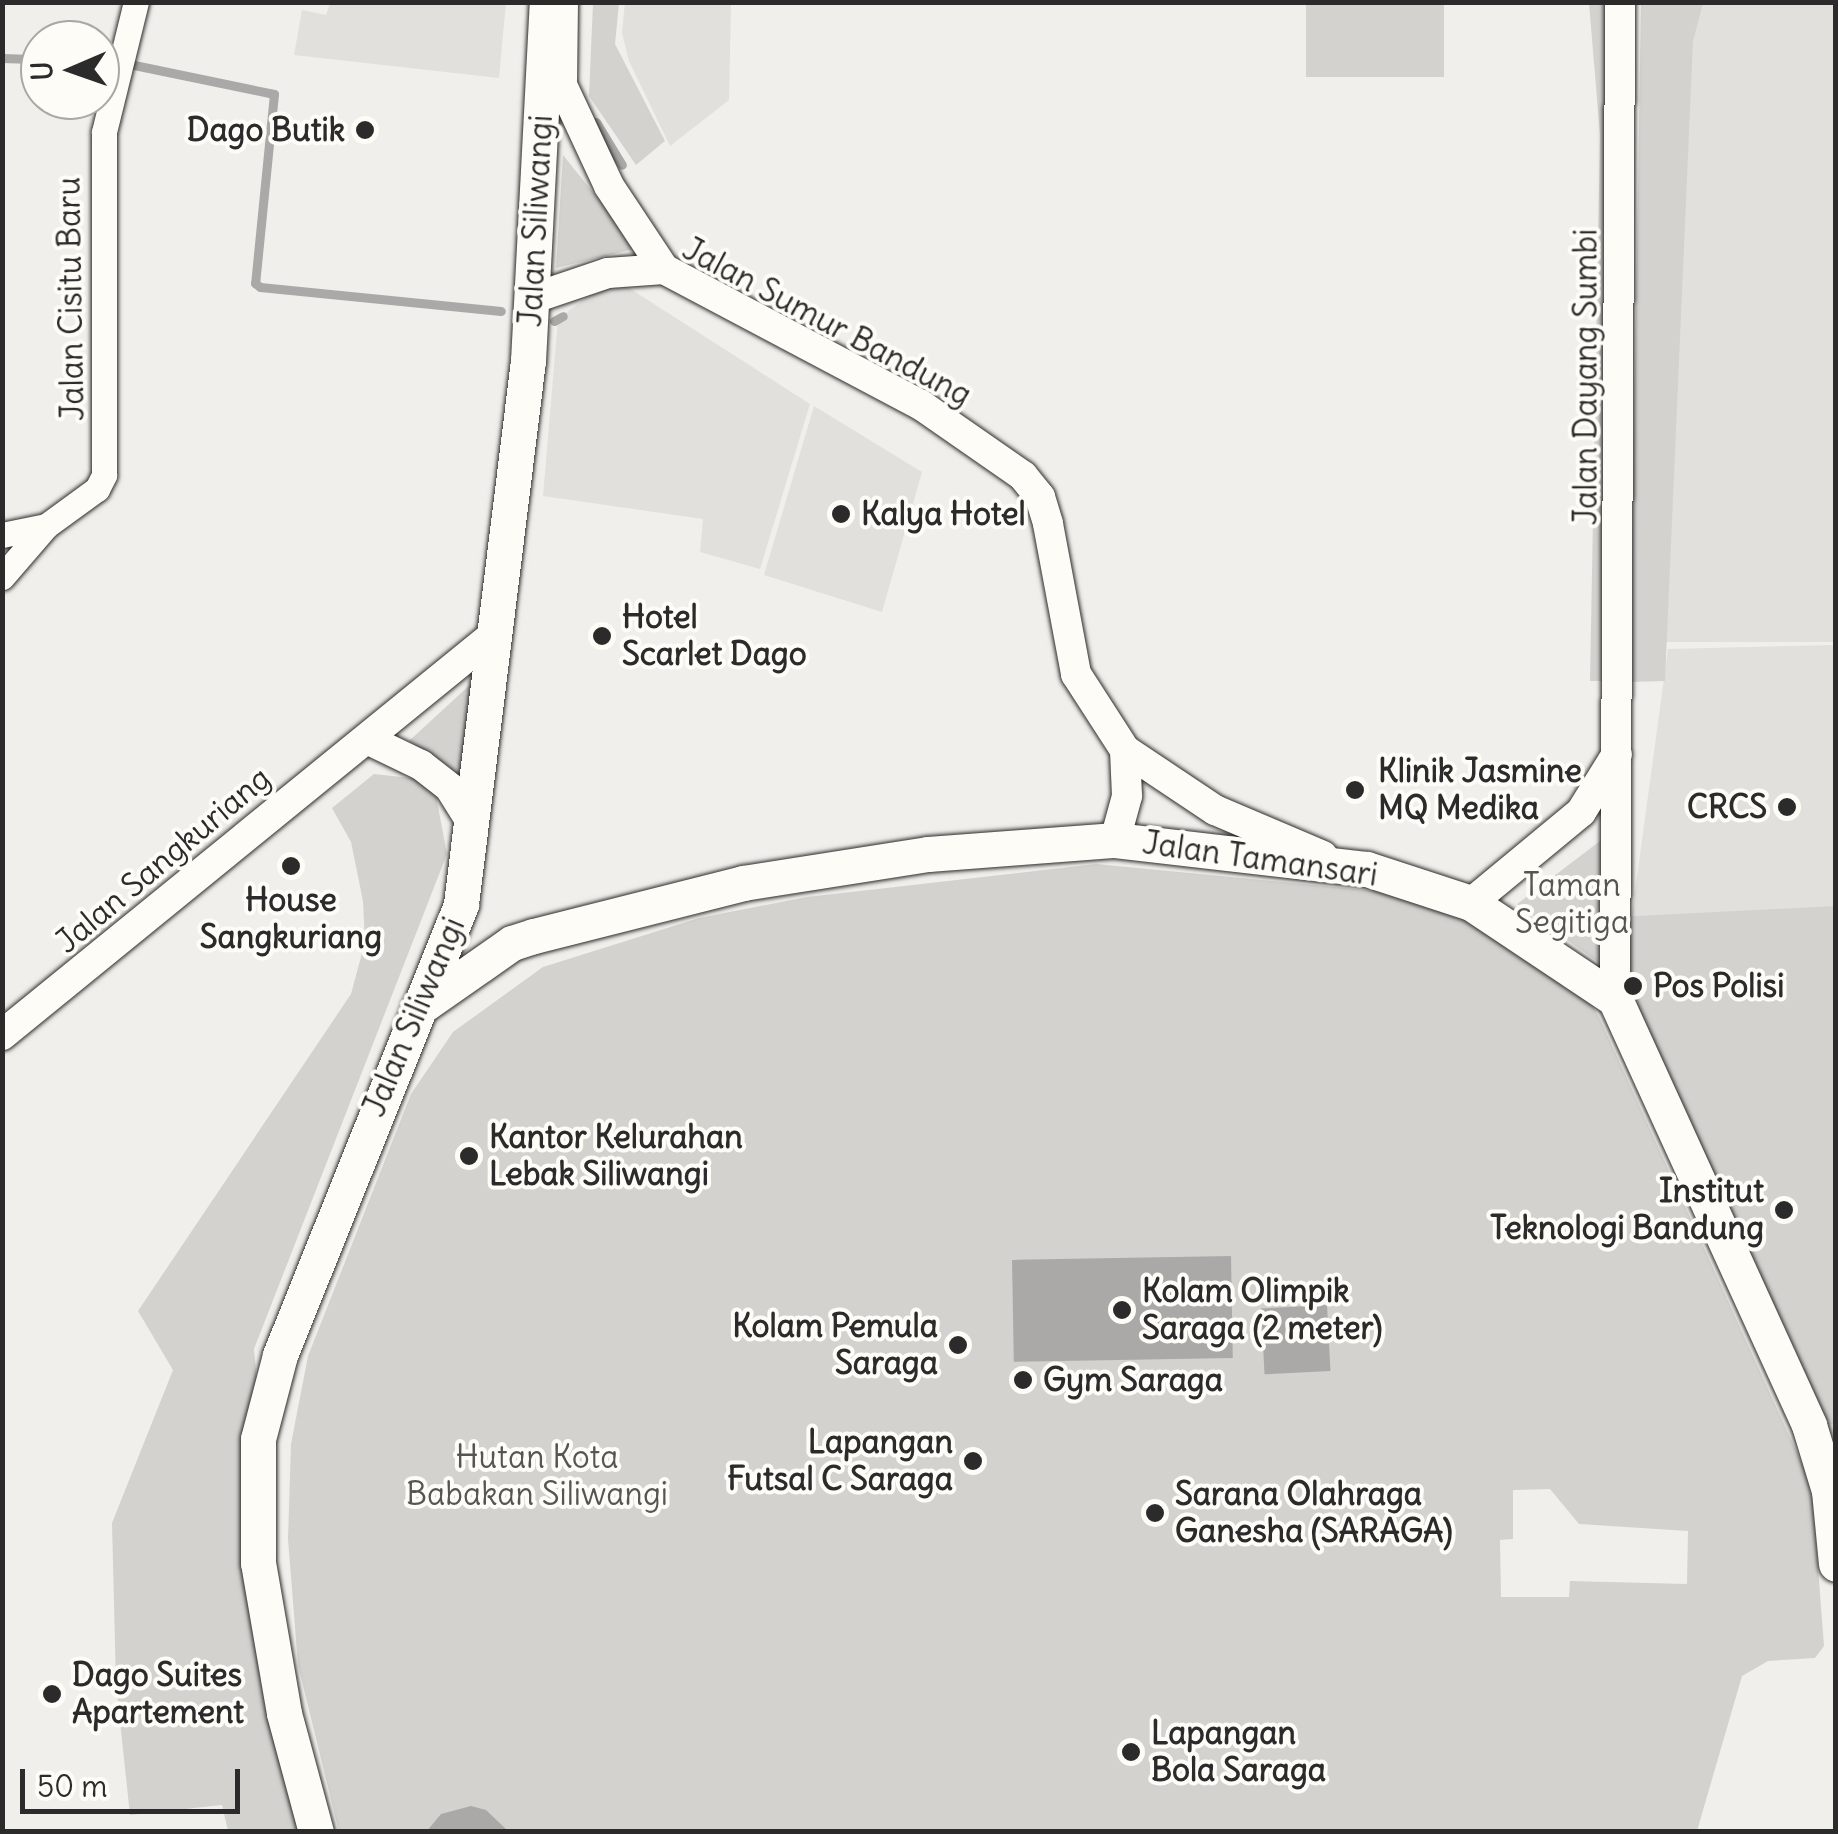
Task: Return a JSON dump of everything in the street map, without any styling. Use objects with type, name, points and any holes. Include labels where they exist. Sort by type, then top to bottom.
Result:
[{"type":"main road","name":"Jalan Siliwangi","points":[[316,1832],[284,1713],[258,1563],[258,1439],[280,1354],[461,904],[496,633],[531,299],[546,2]]},
{"type":"main road","name":"Jalan Tamansari","points":[[418,1009],[512,943],[743,883],[928,854],[1116,840],[1367,869],[1472,903],[1615,999]]},
{"type":"main road","points":[[461,904],[512,943]]},
{"type":"main road","points":[[1615,999],[1809,1424],[1829,1491],[1836,1564]]},
{"type":"street","name":"Jalan Cisitu Baru","points":[[2,535],[46,526],[97,489],[104,475],[103,147],[136,2]]},
{"type":"street","name":"Jalan Siliwangi","points":[[563,2],[562,85],[608,186],[664,269]]},
{"type":"street","name":"Jalan Dayang Sumbi","points":[[1615,999],[1620,2]]},
{"type":"street","name":"Jalan Sumur Bandung","points":[[531,299],[608,273],[664,269],[921,405],[1023,476],[1040,496],[1076,674],[1125,750],[1264,834],[1367,869]]},
{"type":"street","points":[[2,577],[46,526]]},
{"type":"street","name":"Jalan Sangkuriang","points":[[2,1035],[496,633]]},
{"type":"street","points":[[369,740],[421,765],[450,788],[469,819]]},
{"type":"street","points":[[1116,840],[1128,796],[1125,750]]},
{"type":"street","points":[[1472,903],[1582,812],[1619,752]]},
{"type":"shaded area","points":[[625,2],[731,3],[729,100],[670,146],[629,61],[622,33]]},
{"type":"shaded area","points":[[330,3],[506,3],[499,78],[294,55],[302,10],[326,15]]},
{"type":"shaded area","points":[[1660,3],[1835,3],[1835,642],[1660,642]]},
{"type":"shaded area","points":[[603,285],[626,286],[810,404],[760,569],[700,552],[703,519],[543,496],[558,319]]},
{"type":"shaded area","name":"Kalya Hotel","points":[[814,406],[922,472],[882,612],[764,575]]},
{"type":"shaded area","name":"Institut Teknologi Bandung","points":[[1835,645],[1835,1483],[1629,936],[1668,649]]},
{"type":"shaded area","name":"Kolam Olimpik Saraga (2 meter)","points":[[1231,1256],[1233,1358],[1014,1362],[1012,1260]]},
{"type":"shaded area","points":[[1327,1305],[1330,1371],[1265,1374],[1261,1308]]},
{"type":"shaded area","points":[[471,1806],[486,1810],[508,1831],[427,1831],[441,1814]]},
{"type":"green space","points":[[593,3],[619,3],[615,44],[665,141],[636,165],[589,96]]},
{"type":"green space","points":[[1306,3],[1444,3],[1444,77],[1306,77]]},
{"type":"green space","points":[[1589,3],[1627,3],[1617,681],[1590,681],[1600,135]]},
{"type":"green space","points":[[1641,3],[1703,3],[1693,41],[1665,681],[1630,682]]},
{"type":"green space","points":[[563,155],[635,245],[634,249],[556,268]]},
{"type":"green space","points":[[486,670],[471,782],[409,741]]},
{"type":"green space","points":[[374,774],[419,779],[436,796],[447,854],[254,1349],[298,1831],[228,1831],[222,1805],[130,1815],[116,1684],[112,1523],[173,1370],[138,1311],[351,994],[365,942],[363,901],[351,842],[332,808]]},
{"type":"green space","name":"Taman Segitiga","points":[[1604,838],[1602,965],[1517,904]]},
{"type":"green space","name":"Hutan Kota Babakan Siliwangi","points":[[1096,864],[1406,894],[1463,911],[1589,1001],[1804,1468],[1813,1502],[1824,1646],[1815,1658],[1768,1661],[1742,1676],[1697,1831],[339,1832],[298,1665],[288,1539],[291,1444],[308,1356],[411,1094],[453,1032],[543,967],[699,918],[807,897]],"holes":[[[1550,1489],[1579,1524],[1688,1531],[1687,1584],[1570,1581],[1569,1597],[1501,1597],[1500,1540],[1513,1539],[1513,1490]]]},
{"type":"green space","points":[[1835,906],[1835,1424],[1809,1425],[1615,999],[1617,917]]},
{"type":"waterway","points":[[2,58],[20,58]]},
{"type":"waterway","points":[[134,65],[274,94],[255,283],[260,287],[501,311]]},
{"type":"waterway","points":[[596,122],[622,165]]},
{"type":"waterway","points":[[554,321],[563,316]]},
{"type":"place","name":"Dago Butik","points":[[365,130]]},
{"type":"place","name":"Kalya Hotel","points":[[841,514]]},
{"type":"place","name":"Hotel Scarlet Dago","points":[[602,636]]},
{"type":"place","name":"Klinik Jasmine MQ Medika","points":[[1355,790]]},
{"type":"place","name":"CRCS","points":[[1787,807]]},
{"type":"place","name":"House Sangkuriang","points":[[291,866]]},
{"type":"place","name":"Pos Polisi","points":[[1633,986]]},
{"type":"place","name":"Kantor Kelurahan Lebak Siliwangi","points":[[469,1156]]},
{"type":"place","name":"Institut Teknologi Bandung","points":[[1784,1210]]},
{"type":"place","name":"Kolam Olimpik Saraga (2 meter)","points":[[1122,1310]]},
{"type":"place","name":"Kolam Pemula Saraga","points":[[958,1345]]},
{"type":"place","name":"Gym Saraga","points":[[1023,1380]]},
{"type":"place","name":"Lapangan Futsal C Saraga","points":[[973,1461]]},
{"type":"place","name":"Sarana Olahraga Ganesha (SARAGA)","points":[[1155,1513]]},
{"type":"place","name":"Dago Suites Apartement","points":[[52,1694]]},
{"type":"place","name":"Lapangan Bola Saraga","points":[[1131,1752]]}]
